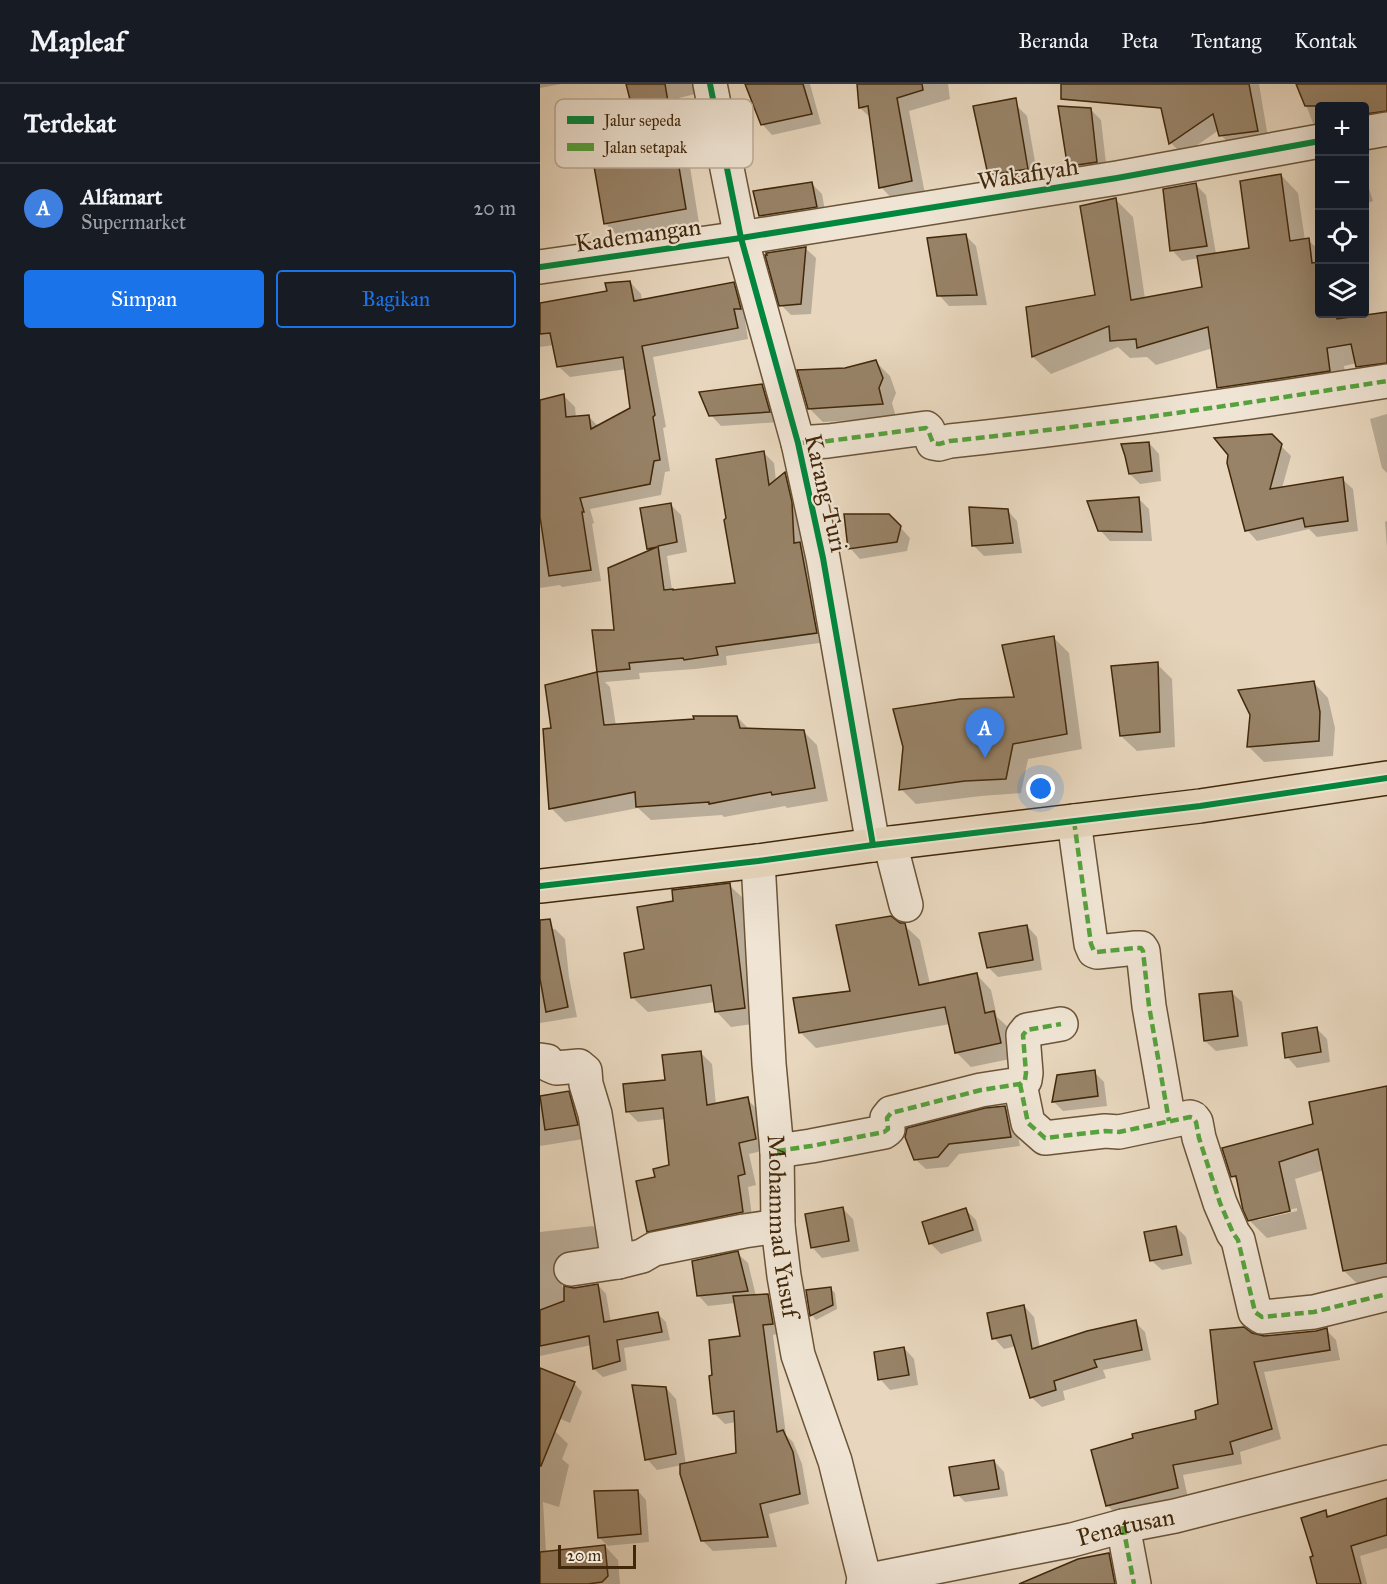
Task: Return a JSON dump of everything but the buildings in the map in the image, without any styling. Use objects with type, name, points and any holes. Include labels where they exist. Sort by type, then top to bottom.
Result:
[{"type":"main road","points":[[540,886],[1200,806],[1387,778]]},
{"type":"street","name":"Karang Turi","points":[[710,84],[713,99]]},
{"type":"street","points":[[1369,132],[1387,129]]},
{"type":"street","name":"Wakafiyah","points":[[741,238],[1117,178],[1315,142]]},
{"type":"street","name":"Karang Turi","points":[[727,168],[741,238],[798,443],[882,844],[906,905]]},
{"type":"street","name":"Kademangan","points":[[540,267],[741,238]]},
{"type":"street","points":[[798,443],[926,428],[933,443],[939,444],[1194,410],[1387,381]]},
{"type":"street","points":[[1074,821],[1091,944],[1094,951],[1136,948],[1141,948],[1143,951],[1149,1006],[1169,1120]]},
{"type":"street","name":"Mohammad Yusuf","points":[[758,861],[769,1064],[777,1151],[778,1226],[784,1276],[798,1355],[876,1582]]},
{"type":"street","points":[[777,1151],[884,1132],[888,1129],[887,1118],[891,1113],[981,1090],[1020,1084],[1025,1080],[1026,1074],[1023,1035],[1027,1030],[1060,1023]]},
{"type":"street","points":[[540,1060],[547,1061],[549,1065],[556,1068],[579,1066],[585,1071],[586,1084],[595,1114],[618,1262]]},
{"type":"street","points":[[1020,1084],[1028,1123],[1045,1138],[1105,1131],[1119,1132],[1169,1120],[1193,1118],[1218,1197],[1238,1240],[1255,1312],[1262,1317],[1314,1312],[1387,1294]]},
{"type":"street","points":[[572,1269],[618,1262],[642,1256],[648,1251],[778,1226]]},
{"type":"street","name":"Penatusan","points":[[876,1582],[1175,1516],[1387,1462]]},
{"type":"street","points":[[1123,1526],[1134,1584]]},
{"type":"marked path","points":[[798,443],[926,428],[933,443],[939,444],[1169,414],[1387,381]]},
{"type":"marked path","points":[[1074,821],[1091,944],[1094,951],[1136,948],[1141,948],[1143,951],[1149,1006],[1169,1121]]},
{"type":"marked path","points":[[777,1151],[884,1132],[888,1129],[887,1118],[891,1113],[981,1090],[1020,1084],[1025,1080],[1026,1073],[1023,1035],[1027,1030],[1061,1024]]},
{"type":"marked path","points":[[1020,1084],[1028,1123],[1045,1138],[1105,1131],[1119,1132],[1193,1118],[1220,1203],[1238,1240],[1255,1312],[1262,1317],[1314,1312],[1387,1294]]},
{"type":"marked path","points":[[1123,1526],[1134,1584]]},
{"type":"cycle path","points":[[710,84],[713,99]]},
{"type":"cycle path","points":[[540,267],[741,238],[1117,178],[1315,142]]},
{"type":"cycle path","points":[[727,168],[741,238],[798,443],[823,558],[873,845]]},
{"type":"cycle path","points":[[540,886],[1200,806],[1387,778]]},
{"type":"place","name":"Alfamart","points":[[985,758]]}]
